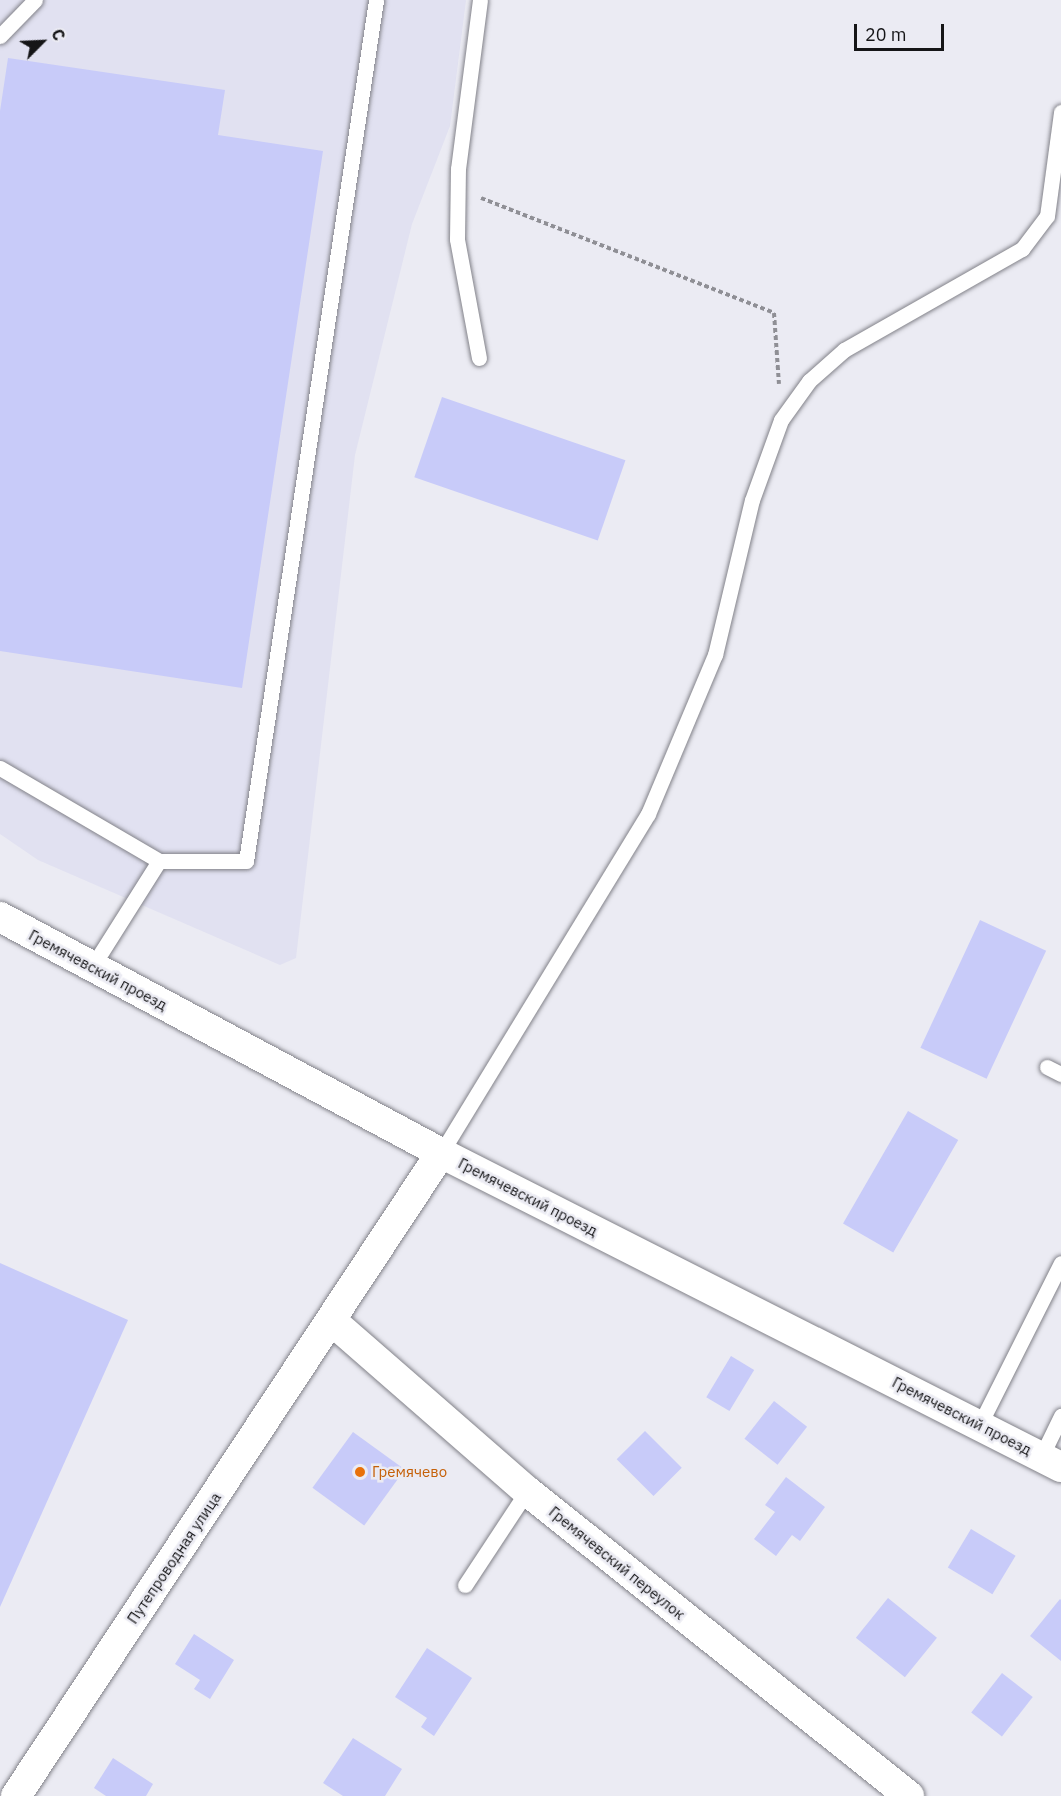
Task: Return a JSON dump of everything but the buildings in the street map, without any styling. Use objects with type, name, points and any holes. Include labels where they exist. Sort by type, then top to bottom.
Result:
[{"type":"street","name":"Гремячевский проезд","points":[[0,917],[441,1153],[980,1424],[1051,1462]]},
{"type":"street","name":"Путепроводная улица","points":[[16,1796],[441,1153]]},
{"type":"street","name":"Гремячевский переулок","points":[[332,1321],[527,1491],[909,1796]]},
{"type":"lane","points":[[0,36],[35,0]]},
{"type":"lane","points":[[0,768],[159,861],[246,861],[376,0]]},
{"type":"lane","points":[[479,358],[457,239],[458,189],[480,0]]},
{"type":"lane","points":[[441,1153],[648,814],[715,655],[752,500],[781,420],[809,381],[844,350],[1022,249],[1047,216],[1061,112]]},
{"type":"lane","points":[[92,967],[159,861]]},
{"type":"lane","points":[[1047,1067],[1061,1074]]},
{"type":"lane","points":[[980,1424],[1061,1263]]},
{"type":"lane","points":[[1051,1462],[1061,1416]]},
{"type":"lane","points":[[465,1585],[527,1491]]},
{"type":"path","points":[[458,189],[774,314],[781,420]]},
{"type":"shaded area","points":[[0,0],[466,0],[450,126],[412,224],[355,455],[296,958],[280,965],[38,860],[0,834]]},
{"type":"place","name":"Гремячево","points":[[360,1472]]}]
